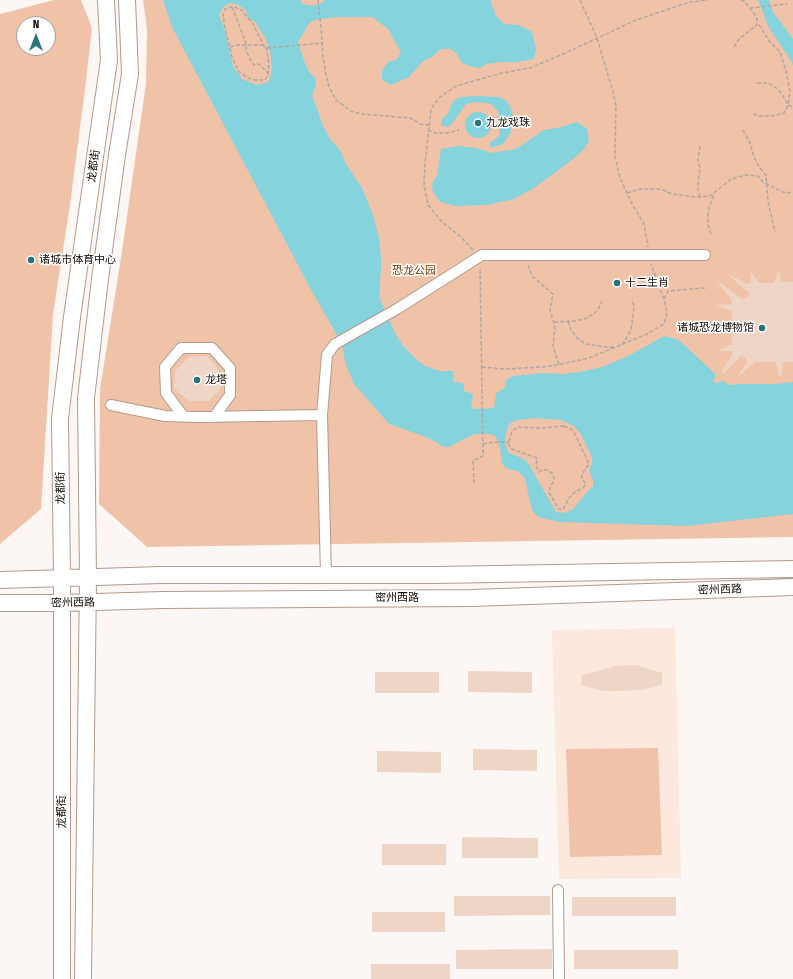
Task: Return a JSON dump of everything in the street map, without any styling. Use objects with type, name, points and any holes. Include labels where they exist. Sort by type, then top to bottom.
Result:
[{"type":"main road","name":"龙都街","points":[[62,979],[62,578],[60,419],[72,316],[109,60],[106,0]]},
{"type":"main road","name":"龙都街","points":[[83,979],[88,603],[86,398],[102,264],[130,74],[127,0]]},
{"type":"main road","name":"密州西路","points":[[0,580],[162,575],[435,575],[793,569]]},
{"type":"main road","name":"密州西路","points":[[0,603],[471,598],[793,587]]},
{"type":"street","points":[[326,575],[322,415],[327,355],[335,344],[397,309],[482,255],[705,255]]},
{"type":"street","points":[[183,416],[166,393],[165,367],[181,348],[212,348],[230,368],[230,395],[214,417]]},
{"type":"street","points":[[112,405],[165,416],[214,417],[322,415]]},
{"type":"street","points":[[558,890],[559,979]]},
{"type":"path","points":[[318,0],[323,57],[329,87],[336,100],[351,111],[361,114],[410,118],[420,124],[429,125]]},
{"type":"path","points":[[482,367],[505,369],[542,367],[559,365],[588,358],[647,334],[664,324],[667,313],[664,299],[652,266],[644,224],[620,178],[615,156],[616,105],[597,38],[580,0]]},
{"type":"path","points":[[474,483],[473,461],[483,456],[480,257],[460,236],[442,222],[428,205],[424,185],[431,109],[439,98],[456,86],[502,73],[530,68],[636,20],[690,2],[708,0]]},
{"type":"path","points":[[741,0],[745,2],[758,18],[758,23],[770,42],[780,52],[790,91],[788,105],[784,113],[772,116],[760,116],[753,114]]},
{"type":"path","points":[[750,8],[787,4]]},
{"type":"path","points":[[232,7],[240,24],[246,50],[250,59],[254,65],[259,64],[268,74]]},
{"type":"path","points":[[235,7],[243,11],[252,22],[266,46],[269,64],[268,74],[265,80],[254,80],[239,72],[234,62],[230,47],[223,15],[225,9],[235,7]]},
{"type":"path","points":[[734,47],[739,39],[758,23]]},
{"type":"path","points":[[230,47],[237,45],[266,46],[322,43]]},
{"type":"path","points":[[757,83],[768,83],[778,89],[788,105],[793,107]]},
{"type":"path","points":[[428,130],[435,133],[447,133],[459,130]]},
{"type":"path","points":[[743,130],[750,143],[759,167],[766,175],[768,202],[775,232]]},
{"type":"path","points":[[700,146],[698,160],[700,168],[698,192],[700,196]]},
{"type":"path","points":[[627,192],[640,189],[662,190],[672,194],[710,196],[731,179],[745,175],[758,176],[766,184],[785,192],[793,192]]},
{"type":"path","points":[[711,234],[708,225],[708,212],[714,192]]},
{"type":"path","points":[[526,255],[532,276],[553,294],[550,310],[555,327],[553,346],[559,365]]},
{"type":"path","points":[[664,299],[668,291],[705,288]]},
{"type":"path","points":[[622,345],[630,332],[632,324],[634,307],[632,299]]},
{"type":"path","points":[[554,322],[575,321],[588,318],[598,310],[602,301]]},
{"type":"path","points":[[568,321],[571,330],[577,338],[586,344],[616,347]]},
{"type":"path","points":[[564,426],[571,429],[575,434],[589,464],[582,474],[582,479],[586,484],[569,498],[563,510],[559,509],[550,492],[551,485],[554,481],[552,473],[547,470],[542,470],[539,472],[536,466],[537,458],[512,449],[508,442],[512,431],[518,427],[541,428],[564,426]]},
{"type":"path","points":[[483,443],[508,442]]},
{"type":"shaded area","points":[[675,628],[681,878],[559,879],[552,630]]},
{"type":"green space","name":"诸城市体育中心","points":[[54,0],[81,0],[92,28],[70,205],[53,314],[41,509],[0,544],[0,14]]},
{"type":"green space","name":"恐龙公园","points":[[143,0],[793,0],[793,537],[147,547],[99,504],[100,389],[121,258],[146,83],[147,29]]},
{"type":"green space","points":[[658,748],[662,855],[570,857],[566,749]]},
{"type":"water","points":[[163,0],[300,0],[303,4],[313,6],[323,2],[324,0],[490,0],[496,16],[504,24],[519,25],[532,32],[536,48],[534,59],[518,62],[487,64],[480,68],[462,63],[456,53],[450,49],[441,49],[432,57],[423,61],[409,77],[391,85],[382,80],[382,71],[388,62],[397,59],[401,53],[388,29],[372,17],[338,17],[310,22],[298,42],[310,74],[315,77],[316,85],[312,96],[322,124],[330,139],[340,150],[346,164],[362,188],[373,215],[379,238],[381,257],[379,297],[395,333],[403,346],[425,366],[439,371],[453,371],[453,381],[463,383],[464,391],[472,394],[471,407],[475,409],[494,408],[496,393],[505,387],[506,380],[514,376],[543,373],[564,374],[602,367],[628,356],[664,336],[679,340],[715,374],[713,381],[715,383],[724,381],[731,385],[793,382],[793,514],[687,526],[560,522],[538,517],[532,510],[525,479],[517,471],[508,469],[502,463],[500,448],[495,436],[490,434],[474,434],[449,447],[444,447],[426,437],[389,424],[354,384],[345,362],[342,344],[309,286],[172,27]],"holes":[[[230,3],[239,5],[246,11],[248,17],[254,21],[265,37],[270,51],[272,69],[269,82],[257,85],[242,79],[233,66],[225,31],[219,15],[223,7]],[[536,418],[561,420],[574,426],[580,433],[592,457],[592,464],[589,471],[593,480],[593,486],[573,509],[564,513],[556,512],[528,463],[524,459],[509,453],[506,447],[505,438],[510,423],[518,420]]]},
{"type":"water","points":[[758,0],[769,0],[773,12],[793,39],[793,66],[769,28]]},
{"type":"water","points":[[461,97],[499,97],[507,101],[512,111],[512,123],[510,134],[503,144],[491,148],[490,143],[499,136],[500,124],[498,111],[491,104],[478,102],[466,104],[451,125],[446,127],[441,125],[442,119],[447,115],[453,101]]},
{"type":"water","points":[[478,112],[488,115],[491,125],[488,135],[478,138],[468,135],[465,125],[468,115]]},
{"type":"water","points":[[577,122],[587,129],[589,141],[584,149],[534,188],[514,199],[487,205],[455,206],[440,202],[433,192],[433,181],[437,176],[441,149],[458,146],[477,148],[491,153],[516,149],[544,130]]},
{"type":"building","name":"诸城恐龙博物馆","points":[[750,271],[759,283],[774,283],[779,271],[781,282],[793,282],[793,362],[783,362],[781,379],[775,362],[755,362],[736,379],[748,361],[742,355],[722,375],[723,369],[732,355],[732,351],[717,351],[732,344],[732,311],[716,305],[732,304],[731,299],[716,280],[744,300],[750,294],[726,273],[747,284],[751,283]]},
{"type":"building","name":"龙塔","points":[[207,356],[219,370],[220,389],[209,401],[189,401],[174,388],[175,371],[189,357]]},
{"type":"building","points":[[636,665],[662,673],[662,685],[641,690],[603,691],[581,685],[582,675],[616,666]]},
{"type":"building","points":[[468,671],[532,672],[532,693],[468,692]]},
{"type":"building","points":[[375,672],[439,672],[439,693],[375,693]]},
{"type":"building","points":[[473,749],[537,750],[537,771],[473,770]]},
{"type":"building","points":[[377,751],[441,752],[441,773],[377,772]]},
{"type":"building","points":[[462,837],[538,838],[538,858],[462,858]]},
{"type":"building","points":[[382,844],[446,844],[446,865],[382,865]]},
{"type":"building","points":[[454,896],[550,896],[550,915],[454,916]]},
{"type":"building","points":[[572,897],[676,897],[676,916],[572,916]]},
{"type":"building","points":[[372,912],[445,912],[445,932],[372,932]]},
{"type":"building","points":[[552,949],[552,969],[456,969],[456,950]]},
{"type":"building","points":[[574,950],[678,950],[678,969],[574,969]]},
{"type":"building","points":[[371,964],[450,964],[450,979],[371,979]]},
{"type":"place","name":"九龙戏珠","points":[[478,123]]},
{"type":"place","name":"诸城市体育中心","points":[[31,260]]},
{"type":"place","name":"十二生肖","points":[[617,283]]},
{"type":"place","name":"诸城恐龙博物馆","points":[[762,328]]},
{"type":"place","name":"龙塔","points":[[197,380]]}]
